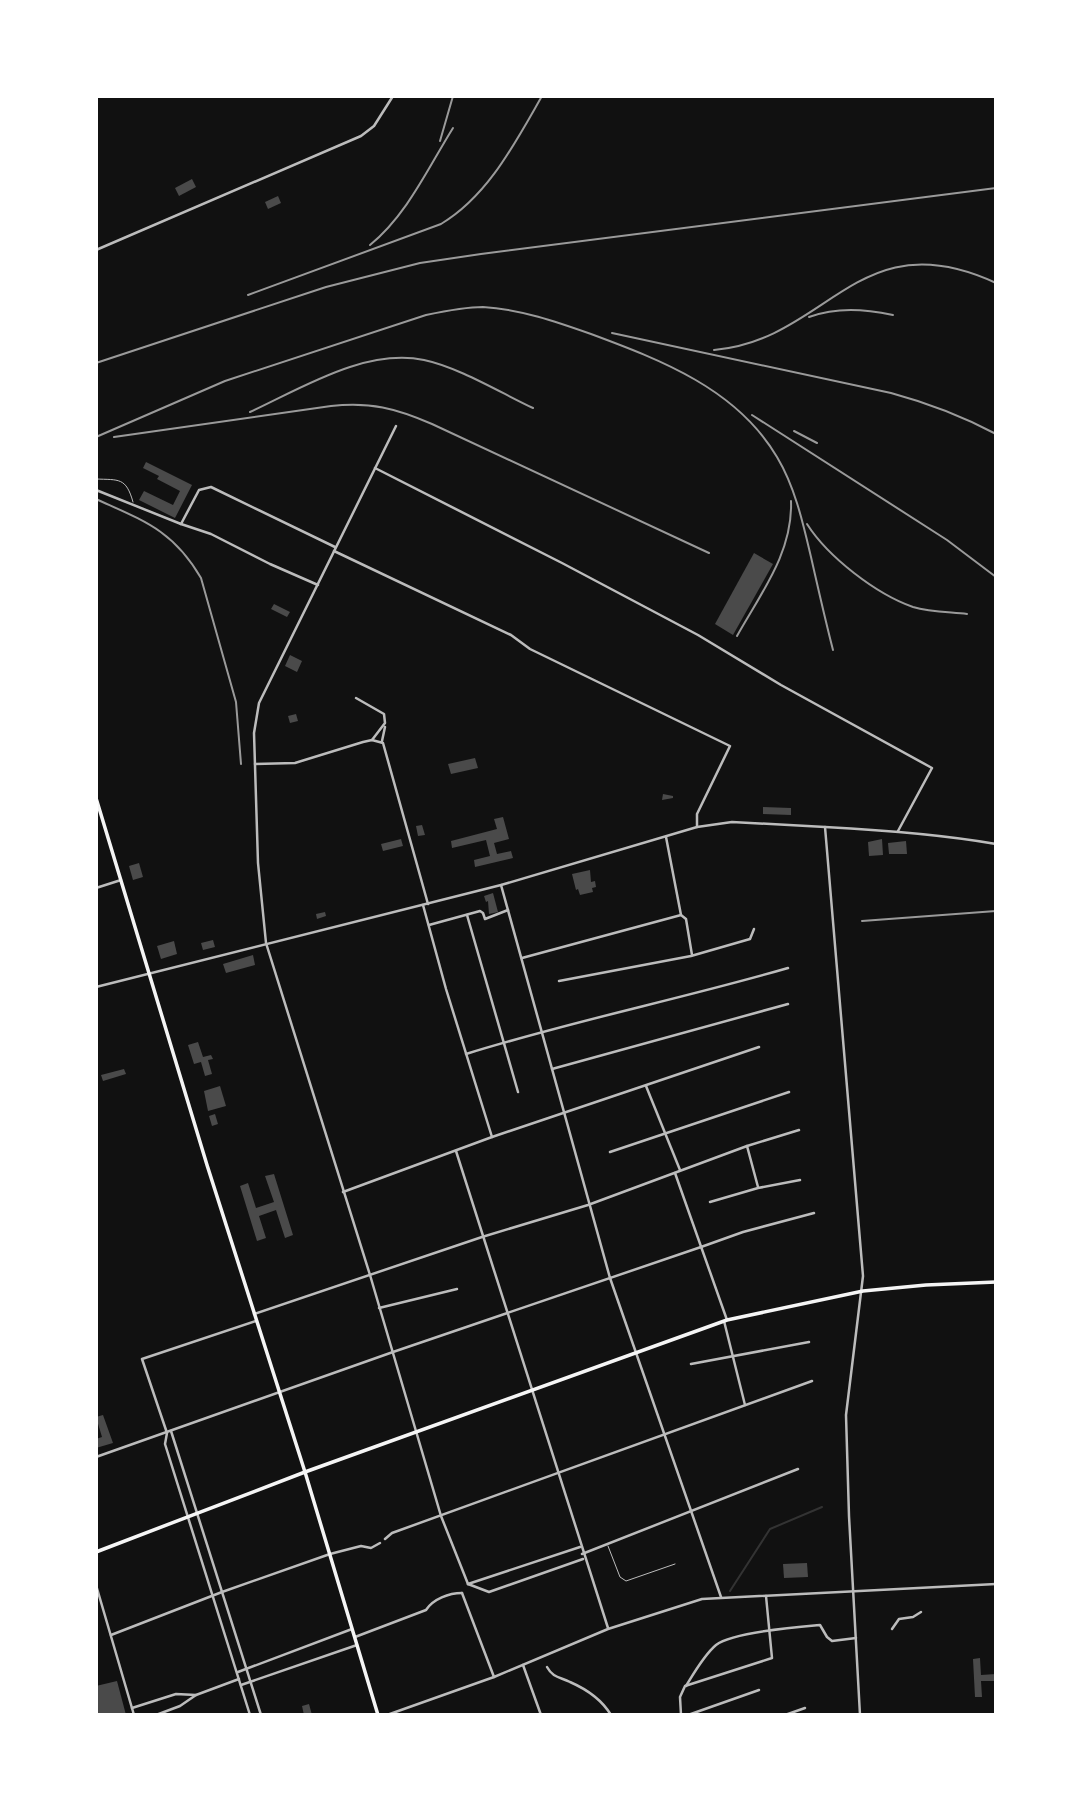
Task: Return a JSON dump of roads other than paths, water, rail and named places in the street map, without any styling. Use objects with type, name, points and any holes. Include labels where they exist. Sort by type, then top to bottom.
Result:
[{"type":"main road","points":[[96,798],[378,1715]]},
{"type":"main road","points":[[96,1552],[305,1472],[725,1321],[760,1311],[863,1291],[996,1282]]},
{"type":"street","points":[[96,250],[360,135],[374,125],[393,96]]},
{"type":"street","points":[[396,426],[259,703],[254,733],[258,863],[266,943],[370,1275],[441,1516],[467,1585]]},
{"type":"street","points":[[375,468],[698,635],[800,696],[932,768],[898,831]]},
{"type":"street","points":[[181,524],[199,489],[211,487],[512,635],[530,649],[730,746],[697,814],[697,827]]},
{"type":"street","points":[[96,490],[211,534],[270,564],[318,584]]},
{"type":"street","points":[[356,698],[384,714],[386,723],[381,742]]},
{"type":"street","points":[[372,740],[386,723]]},
{"type":"street","points":[[255,764],[295,763],[372,740],[386,746],[428,904]]},
{"type":"street","points":[[96,987],[501,885],[697,827],[732,822],[898,831],[996,844]]},
{"type":"street","points":[[825,827],[863,1276],[846,1415],[852,1591],[860,1715]]},
{"type":"street","points":[[666,836],[692,956]]},
{"type":"street","points":[[96,888],[121,880]]},
{"type":"street","points":[[501,885],[610,1278],[721,1598]]},
{"type":"street","points":[[423,905],[492,1137]]},
{"type":"street","points":[[429,925],[481,912],[485,919],[508,910]]},
{"type":"street","points":[[467,915],[518,1092]]},
{"type":"street","points":[[521,958],[681,915]]},
{"type":"street","points":[[559,981],[692,956],[750,939],[754,929]]},
{"type":"street","points":[[466,1054],[541,1031],[699,993],[788,968]]},
{"type":"street","points":[[552,1069],[788,1004]]},
{"type":"street","points":[[343,1192],[492,1137],[759,1046]]},
{"type":"street","points":[[646,1086],[680,1171]]},
{"type":"street","points":[[610,1153],[789,1092]]},
{"type":"street","points":[[254,1314],[482,1237],[588,1205],[747,1146],[800,1130]]},
{"type":"street","points":[[747,1146],[758,1188]]},
{"type":"street","points":[[456,1151],[608,1629]]},
{"type":"street","points":[[675,1173],[725,1321],[745,1405]]},
{"type":"street","points":[[710,1202],[758,1188],[800,1180]]},
{"type":"street","points":[[96,1457],[743,1232],[814,1213]]},
{"type":"street","points":[[380,1308],[457,1289]]},
{"type":"street","points":[[256,1321],[142,1359],[197,1514],[261,1715]]},
{"type":"street","points":[[691,1364],[809,1342]]},
{"type":"street","points":[[385,1539],[392,1533],[812,1381]]},
{"type":"street","points":[[169,1432],[165,1444],[250,1715]]},
{"type":"street","points":[[582,1553],[798,1469]]},
{"type":"street","points":[[111,1635],[222,1592],[330,1555],[361,1546],[371,1548],[380,1543]]},
{"type":"street","points":[[494,1677],[463,1592],[467,1585],[580,1547]]},
{"type":"street","points":[[467,1585],[489,1592],[584,1559]]},
{"type":"street","points":[[387,1715],[494,1677],[608,1629],[702,1599],[996,1584]]},
{"type":"street","points":[[96,1585],[134,1715]]},
{"type":"street","points":[[355,1637],[426,1610],[431,1602],[463,1592]]},
{"type":"street","points":[[685,1686],[770,1660],[772,1655],[766,1596]]},
{"type":"street","points":[[892,1629],[899,1619],[913,1618],[921,1612]]},
{"type":"street","points":[[681,1715],[680,1697],[685,1686],[716,1646],[727,1640],[770,1630],[820,1625],[832,1641],[856,1638]]},
{"type":"street","points":[[237,1673],[352,1629]]},
{"type":"street","points":[[241,1685],[357,1645]]},
{"type":"street","points":[[523,1665],[541,1715]]},
{"type":"street","points":[[547,1667],[554,1677],[570,1682],[598,1699],[611,1715]]},
{"type":"street","points":[[156,1715],[180,1706],[196,1695],[239,1679]]},
{"type":"street","points":[[688,1715],[760,1690]]},
{"type":"street","points":[[132,1708],[176,1694],[196,1695]]},
{"type":"street","points":[[785,1715],[805,1708]]},
{"type":"lane","points":[[96,479],[121,480],[125,483],[134,505]]},
{"type":"lane","points":[[380,1543],[385,1539]]},
{"type":"lane","points":[[607,1544],[621,1577],[626,1581],[675,1564]]},
{"type":"waterway","points":[[730,1591],[770,1529],[822,1507]]},
{"type":"railway","points":[[440,141],[453,96]]},
{"type":"railway","points":[[248,295],[441,224],[473,199],[486,184],[511,150],[542,96]]},
{"type":"railway","points":[[370,245],[406,205],[453,128]]},
{"type":"railway","points":[[96,363],[326,287],[420,263],[996,188]]},
{"type":"railway","points":[[714,350],[753,342],[787,326],[876,273],[910,265],[949,267],[996,283]]},
{"type":"railway","points":[[96,437],[225,381],[426,315],[483,307],[538,317],[591,334],[670,366],[719,395],[760,433],[777,457],[794,493],[833,650]]},
{"type":"railway","points":[[809,317],[851,310],[893,315]]},
{"type":"railway","points":[[612,333],[891,393],[945,410],[996,434]]},
{"type":"railway","points":[[250,412],[334,372],[379,360],[402,358],[424,360],[451,368],[533,408]]},
{"type":"railway","points":[[114,437],[331,406],[383,407],[432,424],[709,553]]},
{"type":"railway","points":[[752,415],[947,540],[996,577]]},
{"type":"railway","points":[[794,431],[817,443]]},
{"type":"railway","points":[[96,499],[143,521],[168,538],[180,548],[201,578],[236,702],[241,764]]},
{"type":"railway","points":[[737,636],[781,555],[787,538],[791,501]]},
{"type":"railway","points":[[807,524],[840,561],[884,593],[919,609],[967,614]]},
{"type":"railway","points":[[862,921],[996,911]]}]
